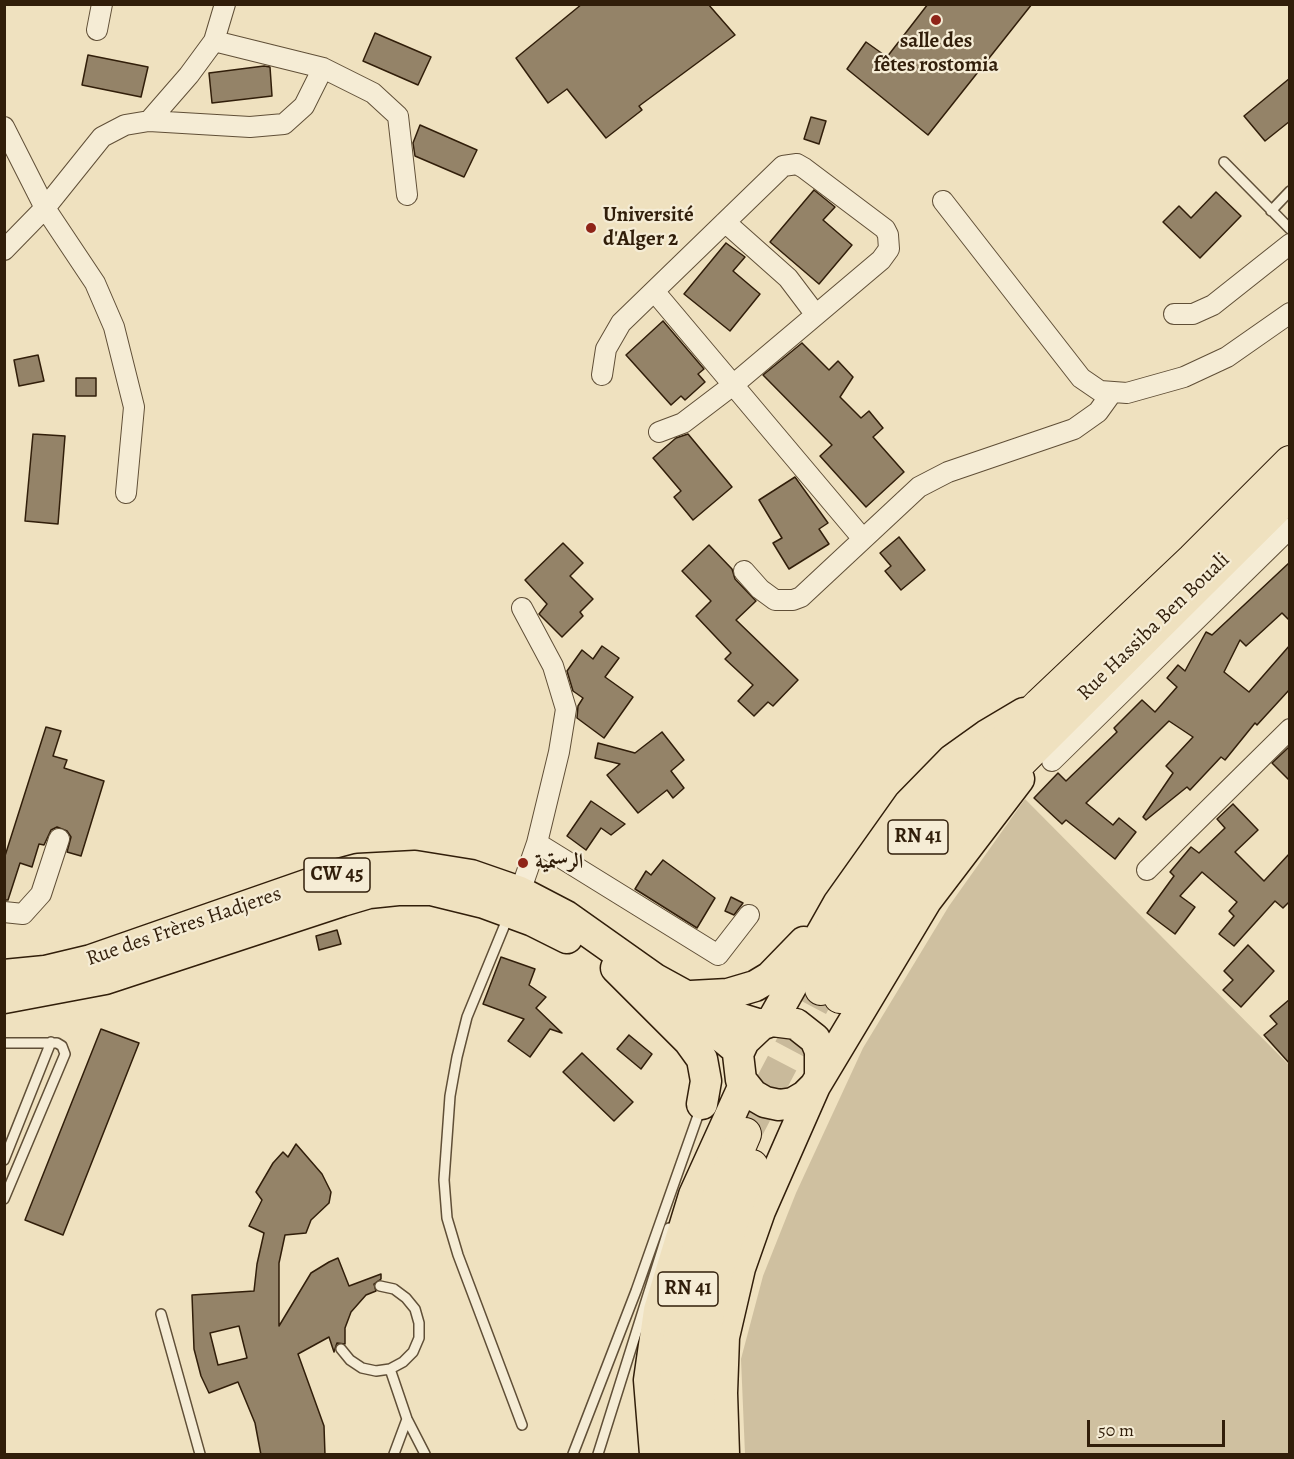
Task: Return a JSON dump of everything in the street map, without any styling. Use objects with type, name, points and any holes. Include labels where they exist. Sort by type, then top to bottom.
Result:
[{"type":"highway","name":"RN 41","points":[[830,993],[880,930],[942,845],[995,784],[1047,716],[1193,559],[1290,462]]},
{"type":"highway","name":"RN 41","points":[[1047,716],[1290,494]]},
{"type":"highway","name":"RN 41","points":[[675,1455],[673,1412],[680,1333],[687,1291],[703,1233],[754,1138],[711,1292],[699,1370],[698,1455]]},
{"type":"main road","points":[[656,1455],[650,1380],[659,1310],[728,1080],[751,1032],[766,1023],[837,904],[909,804],[952,760],[987,735],[1047,716]]},
{"type":"main road","points":[[724,1455],[722,1393],[724,1337],[740,1268],[760,1211],[818,1080],[926,901],[1015,784],[1047,716]]},
{"type":"main road","name":"Rue des Frères Hadjeres","points":[[4,975],[45,971],[91,960],[358,869],[415,866],[444,869],[480,878],[515,902],[566,916],[655,979],[686,996],[722,1013],[766,1023]]},
{"type":"main road","points":[[4,998],[105,979],[369,893],[398,890],[431,891],[468,898],[515,902],[548,929],[610,961],[674,999],[728,1080],[759,1099],[779,1105],[799,1100],[818,1080],[820,1051],[807,1030],[790,1023],[766,1023]]},
{"type":"main road","points":[[686,996],[728,994],[756,986],[782,965],[837,904]]},
{"type":"main road","points":[[610,961],[689,1041],[702,1059],[706,1081],[728,1080]]},
{"type":"street","points":[[97,30],[102,4]]},
{"type":"street","points":[[149,121],[189,75],[214,41],[225,4]]},
{"type":"street","points":[[214,41],[323,68],[373,93],[398,116],[407,195]]},
{"type":"street","points":[[4,250],[45,208],[102,138],[125,124],[149,121],[250,127],[284,124],[304,106],[323,68]]},
{"type":"street","points":[[4,127],[45,208],[94,283],[114,327],[134,406],[126,493]]},
{"type":"street","points":[[602,375],[605,356],[621,323],[777,171],[790,164],[804,168],[885,229],[889,242],[886,255],[733,386],[683,423],[659,432]]},
{"type":"street","points":[[943,201],[1081,378],[1090,386],[1111,394],[1128,393],[1160,385],[1208,367],[1246,346],[1290,313]]},
{"type":"street","points":[[725,222],[788,278],[816,315]]},
{"type":"street","points":[[1174,315],[1194,314],[1213,306],[1290,244]]},
{"type":"street","points":[[654,291],[863,539]]},
{"type":"street","points":[[744,571],[766,596],[775,600],[793,600],[809,591],[906,496],[933,478],[1074,429],[1098,412],[1111,394]]},
{"type":"street","name":"Rue Hassiba Ben Bouali","points":[[1052,761],[1290,528]]},
{"type":"street","points":[[515,902],[537,843],[559,752],[566,709],[553,666],[522,608]]},
{"type":"street","points":[[1147,870],[1290,729]]},
{"type":"street","points":[[4,912],[23,914],[40,894],[59,839]]},
{"type":"street","points":[[537,843],[718,956],[749,915]]},
{"type":"lane","points":[[1224,162],[1290,230]]},
{"type":"lane","points":[[1271,211],[1290,190]]},
{"type":"lane","points":[[515,902],[467,1017],[450,1096],[444,1180],[447,1218],[458,1255],[522,1425]]},
{"type":"lane","points":[[4,1160],[51,1042]]},
{"type":"lane","points":[[4,1043],[51,1042],[62,1046],[64,1054],[4,1199]]},
{"type":"lane","points":[[575,1454],[636,1291],[728,1080]]},
{"type":"lane","points":[[598,1455],[670,1223],[690,1172]]},
{"type":"lane","points":[[341,1349],[350,1360],[362,1368],[376,1371],[390,1369],[403,1362],[413,1352],[419,1338],[419,1323],[415,1309],[406,1298],[394,1290],[380,1286]]},
{"type":"lane","points":[[161,1314],[200,1455]]},
{"type":"lane","points":[[390,1369],[407,1419],[425,1455]]},
{"type":"lane","points":[[394,1455],[407,1419]]},
{"type":"shaded area","points":[[1025,799],[1289,1065],[1289,1454],[745,1454],[741,1359],[763,1276],[796,1193],[863,1048],[949,906]]},
{"type":"building","points":[[582,4],[708,4],[735,35],[639,106],[642,110],[606,138],[567,89],[548,103],[516,58]]},
{"type":"building","points":[[928,4],[1032,4],[928,135],[847,69],[866,42],[887,57]]},
{"type":"building","points":[[375,33],[431,57],[418,85],[363,61]]},
{"type":"building","points":[[88,55],[148,67],[141,97],[82,85]]},
{"type":"building","points":[[270,67],[272,96],[212,103],[209,73]]},
{"type":"building","points":[[1290,78],[1290,121],[1265,141],[1244,116]]},
{"type":"building","points":[[811,117],[826,121],[819,144],[804,139]]},
{"type":"building","points":[[420,125],[477,150],[464,177],[415,156],[413,143]]},
{"type":"building","points":[[814,190],[835,207],[823,220],[852,245],[819,284],[770,242]]},
{"type":"building","points":[[1216,192],[1241,216],[1200,258],[1163,222],[1179,206],[1191,218]]},
{"type":"building","points":[[726,243],[745,257],[733,271],[760,294],[730,331],[684,294]]},
{"type":"building","points":[[663,321],[704,369],[698,374],[705,382],[685,400],[681,396],[671,405],[626,355]]},
{"type":"building","points":[[802,343],[829,370],[838,361],[853,377],[840,397],[861,418],[869,411],[883,428],[873,437],[904,472],[866,507],[820,456],[832,445],[763,375]]},
{"type":"building","points":[[38,355],[44,381],[19,386],[14,360]]},
{"type":"building","points":[[76,378],[96,378],[96,396],[76,396]]},
{"type":"building","points":[[33,434],[65,436],[58,524],[25,521]]},
{"type":"building","points":[[688,434],[732,487],[693,520],[674,497],[681,491],[653,458],[676,438]]},
{"type":"building","points":[[795,477],[828,523],[819,529],[829,544],[789,569],[773,543],[782,538],[759,500]]},
{"type":"building","points":[[899,537],[925,570],[901,590],[885,571],[891,566],[880,553]]},
{"type":"building","points":[[563,543],[583,563],[570,576],[593,599],[580,612],[583,616],[562,637],[539,614],[547,604],[525,580]]},
{"type":"building","points":[[709,545],[732,569],[735,579],[756,601],[736,620],[798,680],[773,706],[768,702],[754,716],[738,701],[753,685],[725,659],[731,653],[696,616],[711,601],[682,571]]},
{"type":"building","points":[[1290,562],[1290,621],[1282,613],[1246,646],[1240,640],[1224,672],[1249,692],[1290,645],[1290,689],[1257,725],[1255,723],[1225,760],[1221,757],[1190,790],[1187,787],[1146,820],[1143,817],[1173,773],[1166,766],[1193,737],[1169,721],[1086,803],[1113,825],[1119,818],[1136,832],[1115,859],[1066,820],[1062,824],[1034,798],[1058,773],[1066,781],[1117,732],[1114,728],[1142,700],[1155,712],[1177,687],[1167,678],[1178,665],[1185,671],[1206,632],[1212,635]]},
{"type":"building","points":[[602,646],[619,658],[605,677],[633,697],[604,738],[577,718],[578,706],[583,698],[573,691],[567,671],[582,650],[593,659]]},
{"type":"building","points":[[46,727],[61,731],[53,756],[67,760],[64,768],[104,781],[81,856],[67,852],[71,837],[67,831],[57,827],[51,830],[44,845],[39,844],[32,867],[20,863],[8,900],[4,900],[4,859]]},
{"type":"building","points":[[662,732],[684,760],[671,771],[684,788],[673,798],[667,790],[638,813],[607,775],[620,764],[595,758],[598,743],[635,753]]},
{"type":"building","points":[[1290,746],[1290,781],[1272,763]]},
{"type":"building","points":[[591,801],[625,824],[611,835],[601,828],[586,850],[567,836]]},
{"type":"building","points":[[1233,804],[1258,830],[1235,852],[1264,881],[1290,853],[1290,901],[1283,908],[1275,901],[1234,946],[1219,934],[1234,916],[1229,911],[1237,902],[1202,872],[1180,896],[1195,907],[1175,934],[1147,913],[1174,876],[1170,872],[1191,847],[1199,853],[1225,828],[1217,819]]},
{"type":"building","points":[[663,860],[715,898],[697,928],[635,889],[646,871],[651,875]]},
{"type":"building","points":[[731,897],[743,903],[734,915],[725,911]]},
{"type":"building","points":[[337,930],[341,944],[319,950],[316,936]]},
{"type":"building","points":[[1248,945],[1274,971],[1241,1007],[1223,990],[1233,980],[1224,971]]},
{"type":"building","points":[[501,957],[535,969],[529,985],[546,997],[536,1008],[562,1033],[550,1029],[530,1057],[508,1041],[524,1019],[483,1004]]},
{"type":"building","points":[[1290,999],[1290,1064],[1264,1035],[1277,1024],[1270,1016]]},
{"type":"building","points":[[101,1029],[139,1043],[63,1235],[25,1220]]},
{"type":"building","points":[[629,1035],[652,1054],[641,1069],[617,1049]]},
{"type":"building","points":[[582,1053],[633,1102],[614,1121],[563,1072]]},
{"type":"building","points":[[296,1144],[322,1174],[331,1192],[329,1203],[311,1220],[306,1233],[285,1235],[279,1263],[279,1326],[311,1273],[329,1262],[338,1258],[349,1286],[381,1274],[381,1279],[374,1284],[376,1291],[366,1295],[351,1312],[345,1328],[345,1344],[337,1343],[334,1352],[329,1337],[298,1354],[324,1426],[325,1455],[261,1455],[255,1423],[238,1382],[209,1393],[201,1376],[194,1349],[192,1295],[254,1291],[264,1233],[249,1226],[262,1200],[256,1192],[273,1163],[283,1152],[288,1157]],"holes":[[[239,1326],[247,1358],[218,1365],[210,1333]]]},
{"type":"tunnel","points":[[745,1134],[821,989]]},
{"type":"place","name":"salle des fêtes rostomia","points":[[936,20]]},
{"type":"place","name":"Université d'Alger 2","points":[[591,228]]},
{"type":"place","name":"الرستمية","points":[[523,863]]}]
